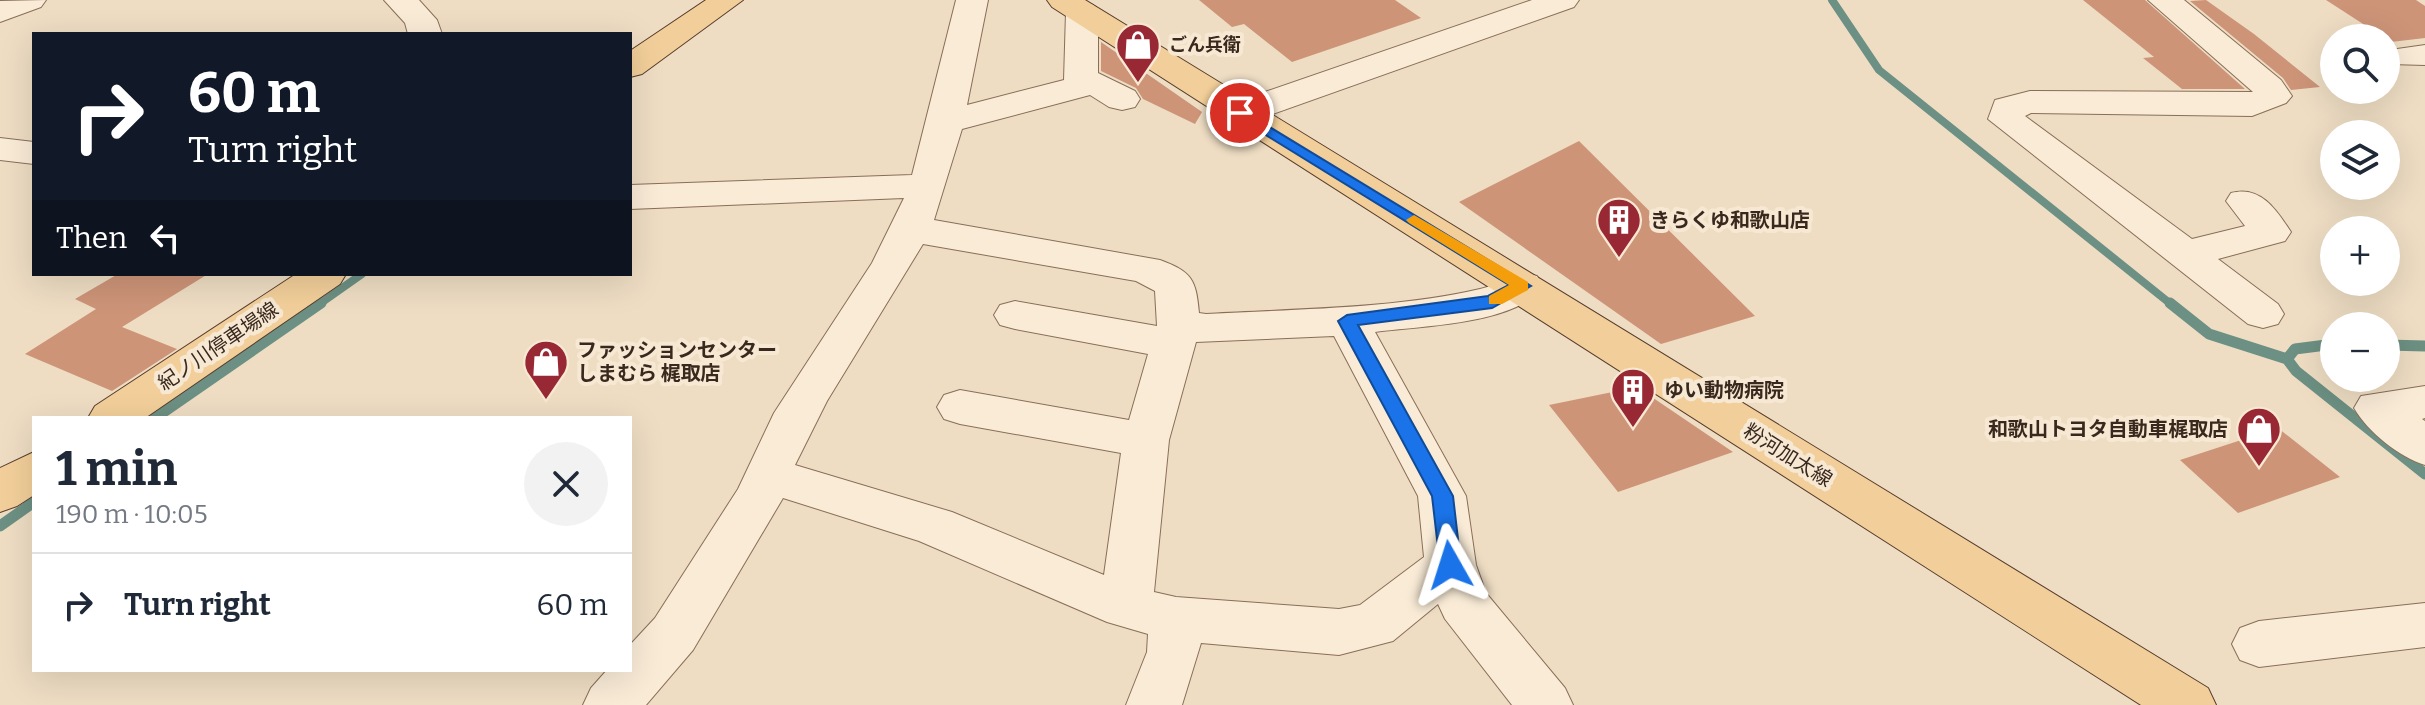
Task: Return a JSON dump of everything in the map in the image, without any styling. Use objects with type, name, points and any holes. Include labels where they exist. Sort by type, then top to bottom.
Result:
[{"type":"main road","points":[[632,66],[727,0]]},
{"type":"main road","name":"粉河加太線","points":[[1072,6],[2188,705]]},
{"type":"main road","name":"紀ノ川停車場線","points":[[114,416],[322,276]]},
{"type":"main road","points":[[0,493],[32,471]]},
{"type":"street","points":[[0,12],[30,0]]},
{"type":"street","points":[[400,0],[421,20],[424,32]]},
{"type":"street","points":[[611,705],[674,634],[760,495],[766,475],[799,412],[878,287],[910,229],[926,186],[972,0]]},
{"type":"street","points":[[1455,0],[1452,26],[1459,36]]},
{"type":"street","points":[[1240,113],[1563,0]]},
{"type":"street","points":[[2164,0],[2269,87],[2274,96],[2252,105],[2030,102],[2008,108],[2006,119],[2263,314]]},
{"type":"street","points":[[1072,6],[1081,86]]},
{"type":"street","points":[[944,118],[961,118],[1096,83],[1122,99]]},
{"type":"street","points":[[0,149],[32,153]]},
{"type":"street","points":[[632,197],[926,186]]},
{"type":"street","points":[[2185,254],[2271,232],[2245,201]]},
{"type":"street","points":[[910,229],[1145,269],[1165,277],[1176,287],[1176,334],[1146,440],[1151,613],[1174,652],[1154,705]]},
{"type":"street","points":[[1015,315],[1176,334],[1206,329],[1347,321],[1492,302],[1522,286]]},
{"type":"street","points":[[1347,321],[1442,496],[1450,565],[1464,604],[1545,705]]},
{"type":"street","points":[[2425,402],[2377,408],[2425,447]]},
{"type":"street","points":[[960,407],[1146,440]]},
{"type":"street","points":[[766,475],[934,526],[1151,613],[1339,632],[1374,625],[1450,565]]},
{"type":"street","points":[[2259,644],[2425,625]]},
{"type":"building","points":[[1199,0],[1395,0],[1421,18],[1292,62],[1244,24],[1232,27]]},
{"type":"building","points":[[2083,0],[2145,0],[2245,89],[2182,89],[2143,58],[2154,57]]},
{"type":"building","points":[[2206,0],[2320,87],[2291,90],[2283,78],[2190,1]]},
{"type":"building","points":[[2326,0],[2416,0],[2425,6],[2425,38],[2400,41],[2400,24],[2363,24]]},
{"type":"building","points":[[1101,42],[1202,112],[1195,124],[1143,99],[1136,88],[1101,71]]},
{"type":"building","name":"きらくゆ和歌山店","points":[[1579,141],[1755,316],[1661,344],[1459,202]]},
{"type":"building","points":[[115,276],[205,276],[122,327],[177,349],[112,391],[25,354],[96,309],[75,299]]},
{"type":"building","name":"ゆい動物病院","points":[[1637,387],[1733,452],[1618,492],[1549,405]]},
{"type":"building","name":"和歌山トヨタ自動車梶取店","points":[[2278,428],[2340,477],[2238,513],[2180,460]]},
{"type":"waterway","points":[[1832,0],[1879,70],[2172,305]]},
{"type":"waterway","points":[[318,305],[359,276]]},
{"type":"waterway","points":[[158,416],[321,303]]},
{"type":"waterway","points":[[2170,303],[2209,334],[2287,359]]},
{"type":"waterway","points":[[2400,345],[2425,346]]},
{"type":"waterway","points":[[2287,359],[2295,349],[2320,346]]},
{"type":"waterway","points":[[2287,359],[2296,371],[2425,474]]},
{"type":"waterway","points":[[0,526],[32,503]]},
{"type":"slow traffic","points":[[1414,220],[1522,286],[1496,300]]},
{"type":"place","name":"ごん兵衛","points":[[1138,84]]},
{"type":"place","name":"きらくゆ和歌山店","points":[[1619,259]]},
{"type":"place","name":"ファッションセンター しまむら 梶取店","points":[[546,401]]},
{"type":"place","name":"ゆい動物病院","points":[[1633,429]]},
{"type":"place","name":"和歌山トヨタ自動車梶取店","points":[[2259,468]]},
{"type":"route","points":[[1240,113],[1522,286],[1492,302],[1347,321],[1442,496],[1450,565]]}]
